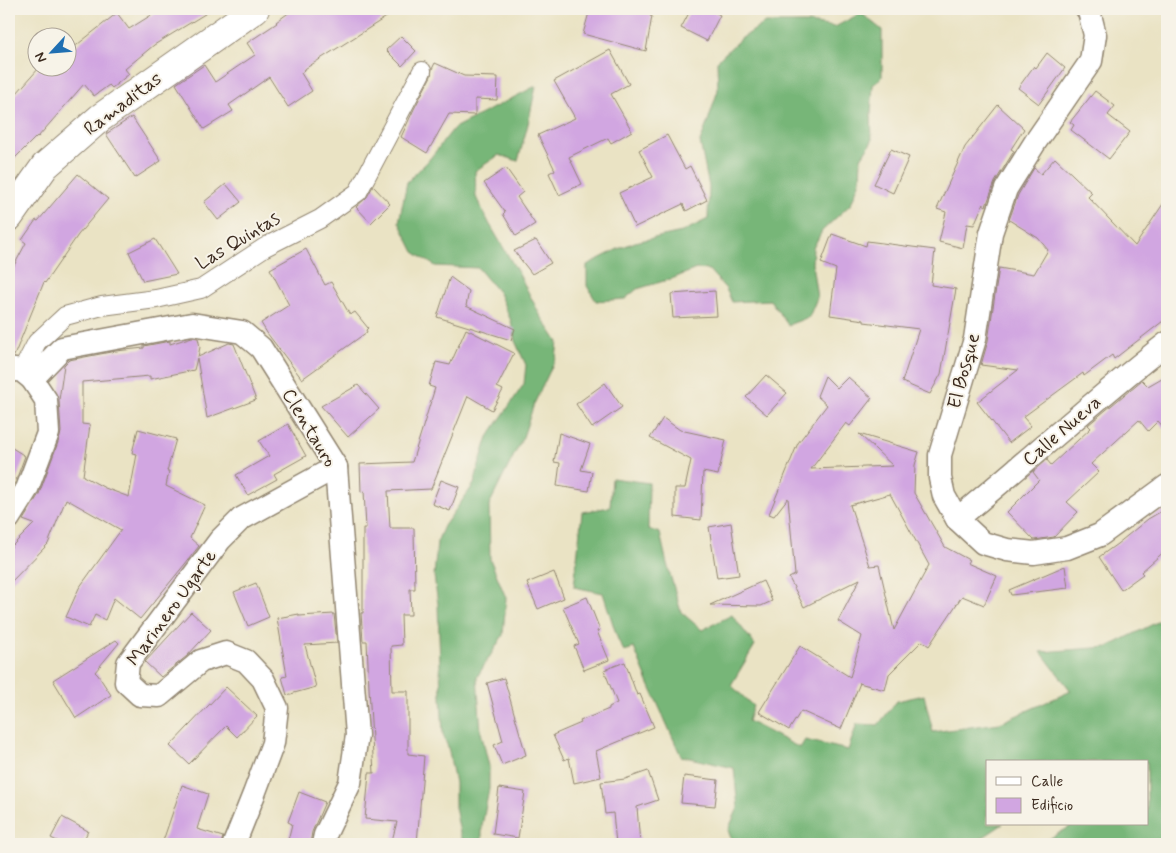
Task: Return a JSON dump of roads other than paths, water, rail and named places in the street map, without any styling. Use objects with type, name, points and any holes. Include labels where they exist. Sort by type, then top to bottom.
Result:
[{"type":"street","name":"Ramaditas","points":[[9,217],[45,166],[100,118],[256,9]]},
{"type":"street","name":"El Bosque","points":[[1087,9],[1095,35],[1092,61],[1036,141],[1006,189],[992,233],[975,339],[940,455],[940,478],[944,496],[957,519],[983,543],[1007,550],[1034,553],[1067,548],[1100,535],[1167,486]]},
{"type":"street","name":"Las Quintas","points":[[21,373],[37,342],[65,316],[102,306],[156,299],[201,290],[265,247],[320,219],[358,192],[422,71]]},
{"type":"street","name":"Clentauro","points":[[21,373],[62,348],[192,324],[242,332],[261,348],[336,466],[357,735],[350,783],[325,835],[323,844]]},
{"type":"street","name":"Calle Nueva","points":[[957,519],[1016,471],[1126,375],[1167,343]]},
{"type":"street","points":[[9,518],[27,489],[48,433],[46,400],[21,373]]},
{"type":"street","name":"Marinero Ugarte","points":[[234,844],[273,743],[277,708],[263,679],[246,661],[226,653],[201,661],[159,696],[140,695],[126,682],[128,663],[220,540],[241,519],[336,466]]}]
